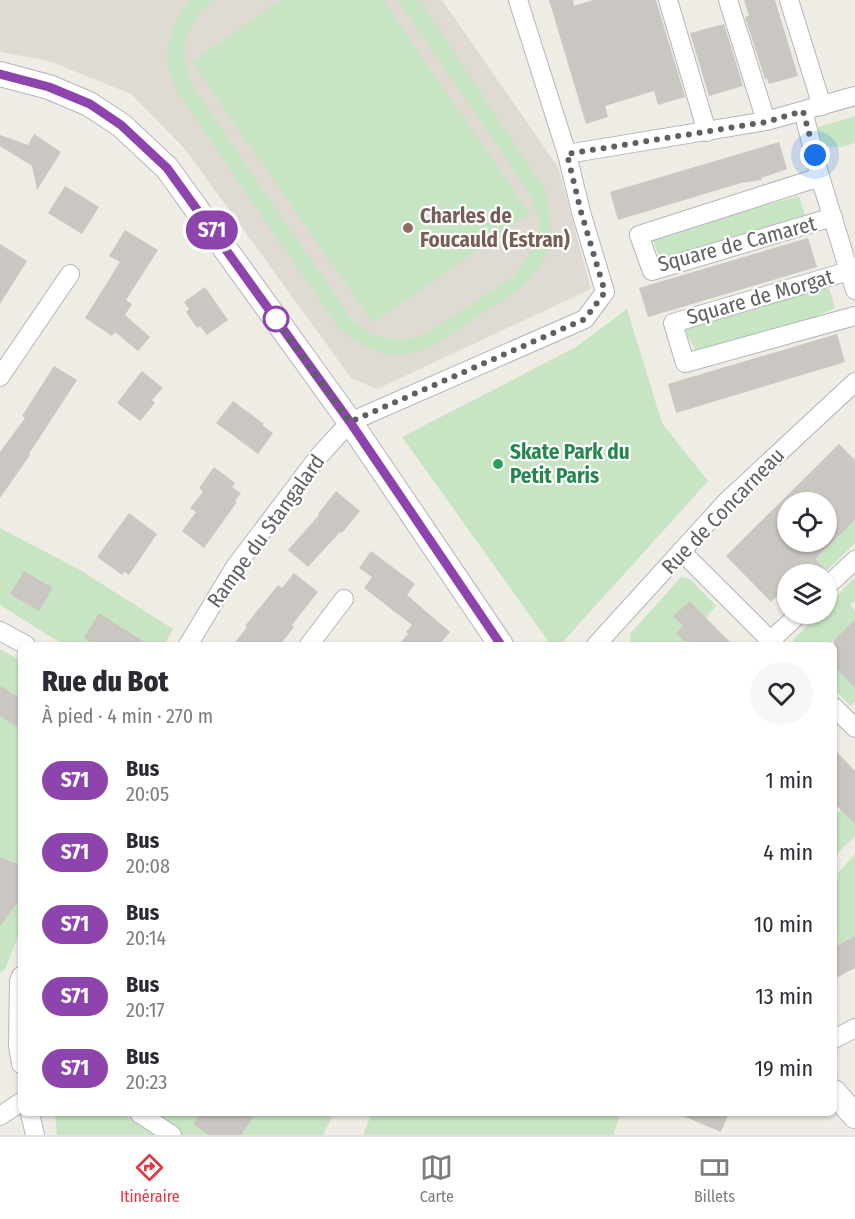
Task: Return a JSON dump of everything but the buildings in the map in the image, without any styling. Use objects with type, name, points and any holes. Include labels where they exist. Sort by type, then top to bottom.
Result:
[{"type":"street","points":[[350,422],[585,319],[605,292],[581,212],[567,154],[518,0]]},
{"type":"street","points":[[668,0],[707,132]]},
{"type":"street","points":[[728,0],[766,122]]},
{"type":"street","points":[[789,0],[822,106]]},
{"type":"street","points":[[0,74],[49,87],[90,104],[121,125],[167,168],[350,422],[499,642]]},
{"type":"street","points":[[567,154],[766,122],[855,96]]},
{"type":"street","points":[[803,111],[820,177],[855,290]]},
{"type":"street","name":"Square de Camaret","points":[[820,177],[639,235],[651,272],[833,217]]},
{"type":"street","name":"Square de Morgat","points":[[849,271],[673,323],[685,363],[855,316]]},
{"type":"street","points":[[0,377],[70,274]]},
{"type":"street","name":"Rue de Concarneau","points":[[605,642],[681,551],[726,502],[855,382]]},
{"type":"street","name":"Rampe du Stangalard","points":[[190,642],[235,567],[318,456],[350,422]]},
{"type":"street","points":[[681,551],[772,642]]},
{"type":"street","points":[[837,577],[855,560]]},
{"type":"street","points":[[311,642],[344,599]]},
{"type":"street","points":[[774,642],[790,624]]},
{"type":"street","points":[[0,631],[20,642]]},
{"type":"street","points":[[837,709],[855,728]]},
{"type":"street","points":[[837,1037],[855,1028]]},
{"type":"street","points":[[837,1095],[855,1116]]},
{"type":"street","points":[[0,1116],[18,1104]]},
{"type":"street","points":[[31,1116],[35,1135]]},
{"type":"street","points":[[144,1116],[172,1135]]},
{"type":"shaded area","name":"Charles de Foucauld (Estran)","points":[[0,0],[442,0],[558,167],[591,289],[377,389],[351,378],[185,149],[131,94],[49,61],[0,52]]},
{"type":"green space","points":[[189,0],[214,0],[196,18],[185,43],[184,52],[188,74],[193,87],[352,320],[372,335],[399,340],[422,336],[516,275],[532,250],[539,224],[533,199],[398,0],[420,0],[546,191],[550,214],[550,239],[546,254],[534,274],[515,293],[436,344],[414,353],[385,354],[368,348],[345,333],[338,327],[178,93],[169,69],[168,48],[176,23]]},
{"type":"green space","points":[[281,0],[383,0],[530,214],[373,323],[192,62]]},
{"type":"green space","points":[[855,116],[855,143],[842,147],[821,146],[816,128]]},
{"type":"green space","points":[[799,196],[805,215],[660,259],[651,236]]},
{"type":"green space","points":[[828,285],[835,308],[813,318],[698,354],[681,325]]},
{"type":"green space","points":[[627,309],[662,423],[708,481],[563,642],[549,642],[402,437],[576,347]]},
{"type":"green space","points":[[837,503],[855,522],[855,543],[833,564],[819,564],[806,552],[817,552],[820,555],[823,552],[837,552],[839,536]]},
{"type":"green space","points":[[0,528],[80,570],[173,629],[166,642],[59,642],[0,605]]},
{"type":"green space","points":[[681,577],[690,579],[716,606],[706,618],[690,601],[674,616],[683,626],[676,633],[696,642],[631,642],[630,634]]},
{"type":"green space","points":[[855,577],[855,600],[850,605],[855,611],[855,653],[838,636],[832,642],[793,642],[809,624],[837,624],[837,596]]},
{"type":"green space","points":[[0,649],[18,659],[18,864],[8,859],[0,877]]},
{"type":"green space","points":[[837,669],[855,687],[855,702],[851,706],[837,692]]},
{"type":"green space","points":[[853,800],[855,802],[855,836],[837,854],[837,813]]},
{"type":"green space","points":[[855,854],[855,936],[837,945],[837,874]]},
{"type":"green space","points":[[0,889],[18,898],[18,936],[5,969],[0,973]]},
{"type":"green space","points":[[55,1116],[126,1116],[151,1132],[152,1116],[332,1116],[323,1135],[57,1135]]},
{"type":"green space","points":[[371,1116],[620,1116],[613,1135],[363,1135]]},
{"type":"bus line","name":"S71","points":[[0,74],[49,87],[90,104],[121,125],[167,168],[350,422],[499,642]]},
{"type":"place","name":"Charles de Foucauld (Estran)","points":[[408,228]]},
{"type":"place","name":"Skate Park du Petit Paris","points":[[498,464]]},
{"type":"route","points":[[276,319],[270,312],[350,422],[585,319],[605,292],[581,212],[567,154],[766,122],[803,111],[815,155]]}]
